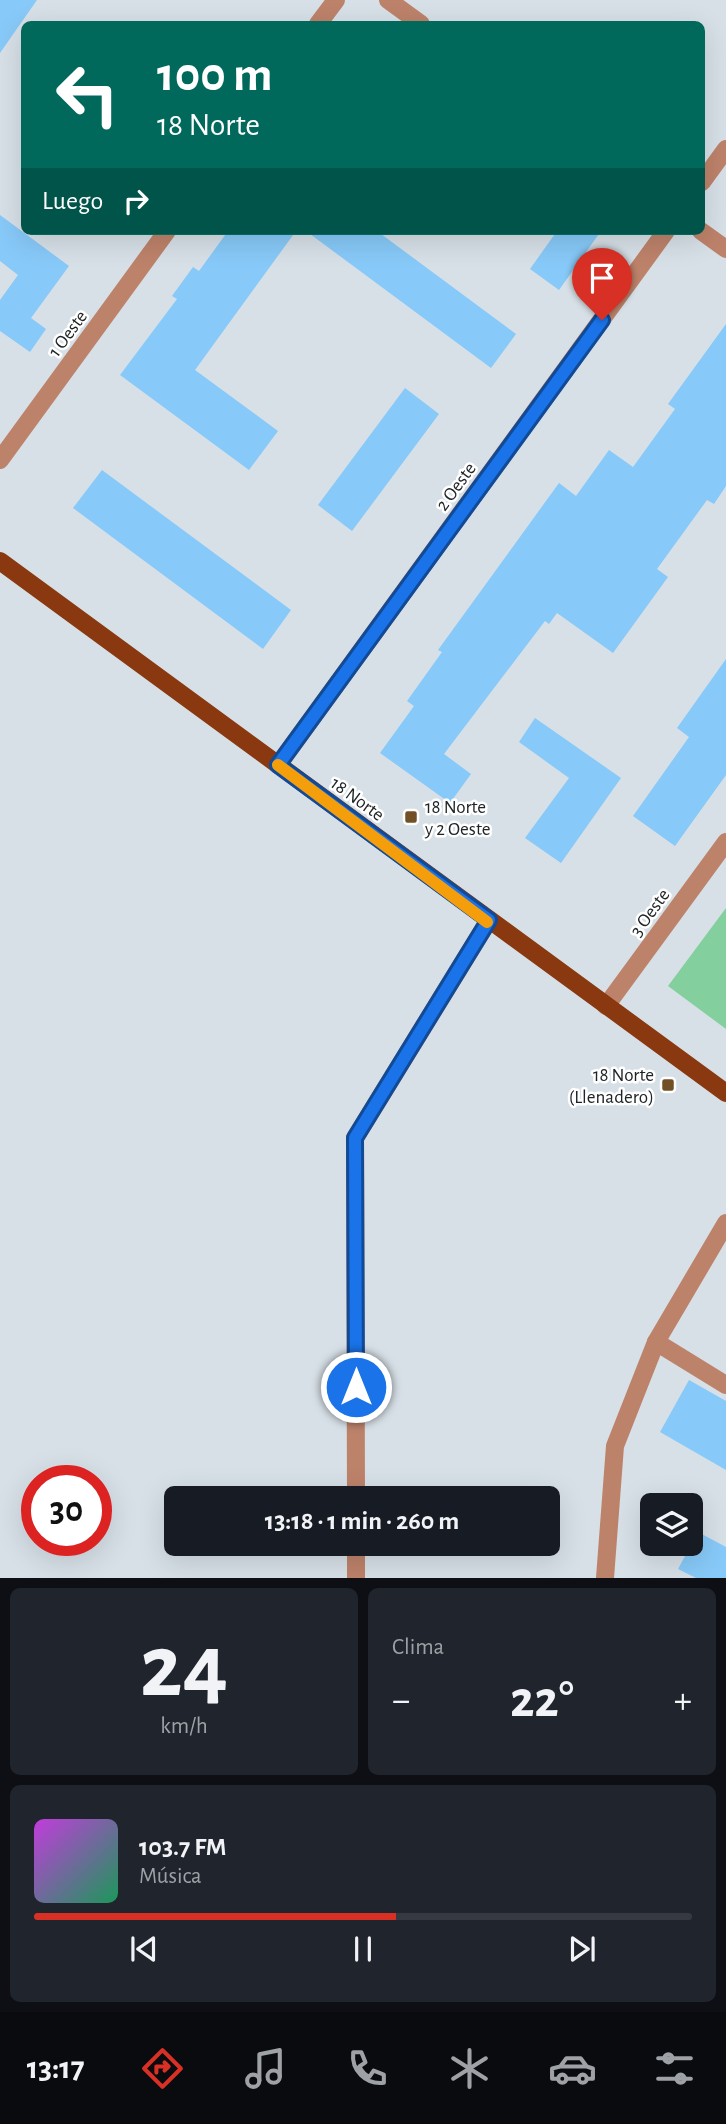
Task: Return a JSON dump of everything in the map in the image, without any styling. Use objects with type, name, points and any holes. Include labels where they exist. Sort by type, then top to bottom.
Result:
[{"type":"main road","name":"18 Norte","points":[[0,561],[726,1093]]},
{"type":"street","points":[[320,21],[336,0]]},
{"type":"street","points":[[388,0],[417,21]]},
{"type":"street","points":[[705,179],[726,149]]},
{"type":"street","points":[[705,234],[726,249]]},
{"type":"street","name":"1 Oeste","points":[[0,460],[164,235]]},
{"type":"street","name":"2 Oeste","points":[[278,765],[663,235]]},
{"type":"street","name":"3 Oeste","points":[[606,1006],[726,842]]},
{"type":"street","points":[[356,1486],[355,1138],[489,920]]},
{"type":"street","points":[[605,1578],[614,1446],[656,1342],[726,1223]]},
{"type":"street","points":[[656,1342],[726,1385]]},
{"type":"street","points":[[356,1556],[356,1578]]},
{"type":"green space","points":[[726,908],[726,1029],[668,986]]},
{"type":"building","points":[[0,0],[37,0],[21,21],[0,53]]},
{"type":"building","points":[[0,215],[21,231],[21,235],[27,235],[69,266],[31,318],[46,329],[30,352],[0,331],[0,300],[18,275],[0,261]]},
{"type":"building","points":[[225,235],[293,235],[195,370],[278,431],[249,470],[120,375],[177,299],[172,296],[193,267],[199,271]]},
{"type":"building","points":[[311,235],[382,235],[516,334],[491,368]]},
{"type":"building","points":[[554,235],[598,235],[559,290],[530,269]]},
{"type":"building","points":[[726,324],[726,486],[714,504],[707,500],[657,569],[668,577],[613,653],[557,613],[549,624],[545,621],[444,754],[471,774],[450,803],[380,753],[414,706],[407,701],[442,652],[438,650],[559,483],[576,496],[609,450],[633,467],[675,409],[668,404]]},
{"type":"building","points":[[405,388],[439,414],[352,531],[318,505]]},
{"type":"building","points":[[102,470],[291,610],[263,649],[73,508]]},
{"type":"building","points":[[726,659],[726,775],[675,846],[633,816],[689,737],[677,728]]},
{"type":"building","points":[[535,718],[621,778],[561,863],[525,838],[569,778],[519,742]]},
{"type":"building","points":[[689,1380],[726,1401],[726,1470],[660,1432]]},
{"type":"building","points":[[703,1535],[726,1547],[726,1578],[696,1578],[678,1569],[685,1556],[703,1556]]},
{"type":"slow traffic","points":[[278,765],[489,920],[487,922]]},
{"type":"place","name":"18 Norte y 2 Oeste","points":[[411,817]]},
{"type":"place","name":"18 Norte (Llenadero)","points":[[668,1085]]},
{"type":"route","points":[[356,1387],[355,1138],[489,920],[278,765],[602,320]]}]
